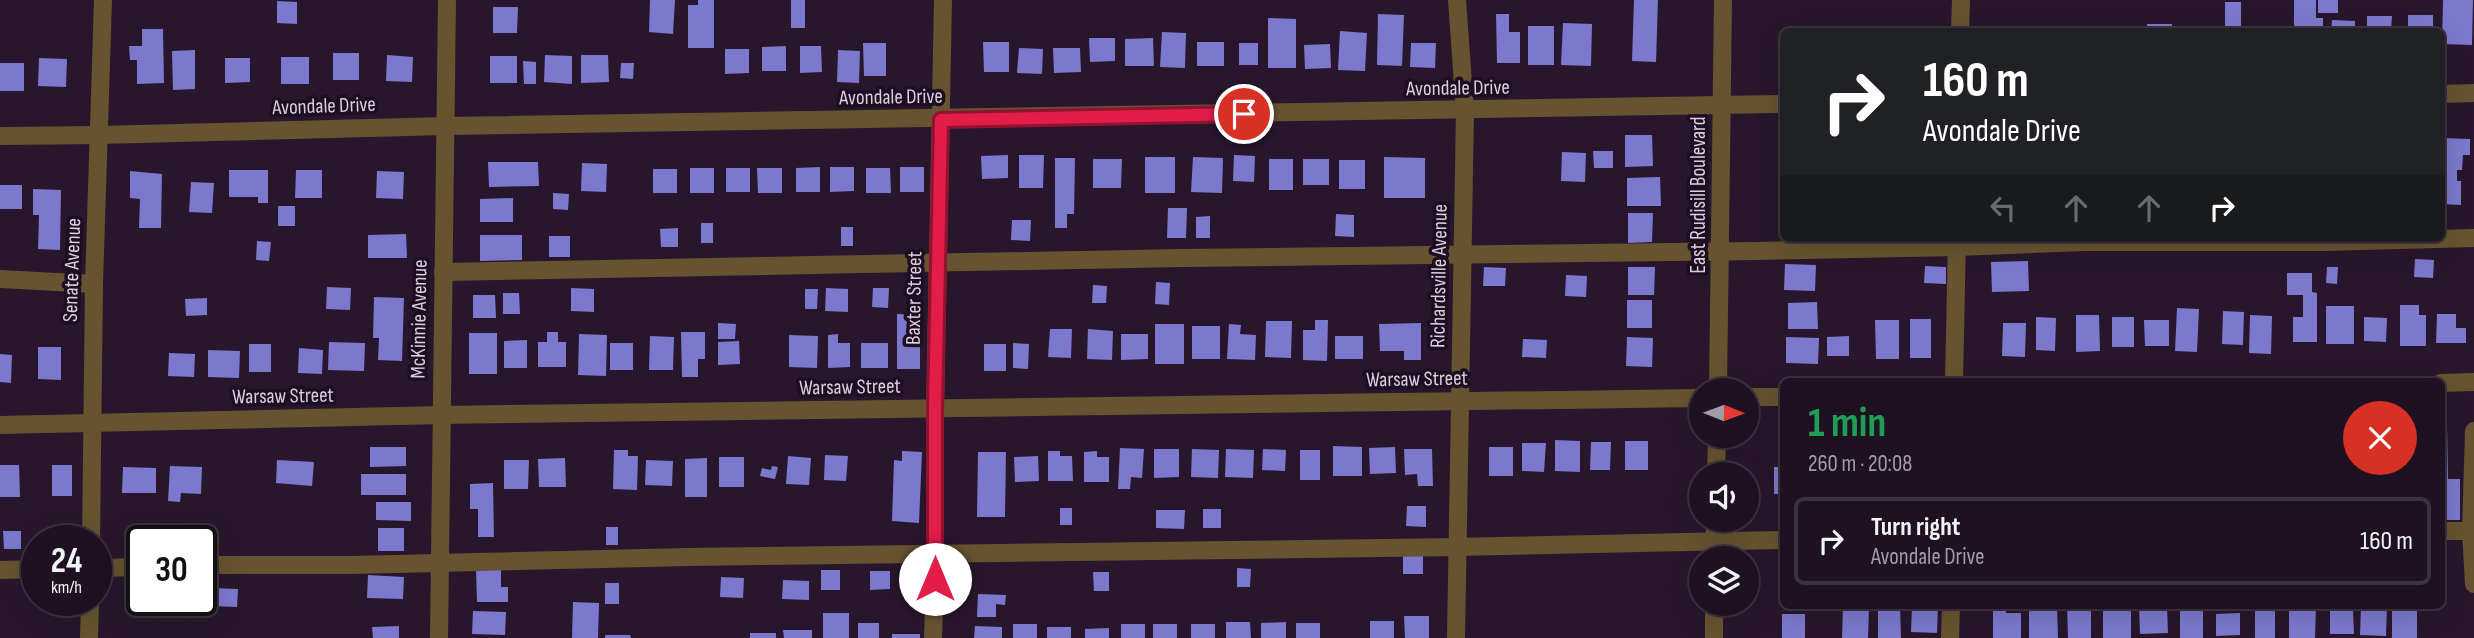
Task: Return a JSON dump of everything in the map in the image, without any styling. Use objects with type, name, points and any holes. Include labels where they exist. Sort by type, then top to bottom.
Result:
[{"type":"street","name":"Senate Avenue","points":[[91,525],[94,284],[103,0]]},
{"type":"street","name":"McKinnie Avenue","points":[[439,638],[447,0]]},
{"type":"street","name":"Baxter Street","points":[[933,638],[943,0]]},
{"type":"street","name":"Richardsville Avenue","points":[[1456,638],[1465,111],[1457,0]]},
{"type":"street","name":"East Rudisill Boulevard","points":[[1718,378],[1723,0]]},
{"type":"street","points":[[1961,0],[1961,28]]},
{"type":"street","points":[[2445,94],[2474,93]]},
{"type":"street","name":"Avondale Drive","points":[[0,136],[1780,104]]},
{"type":"street","points":[[2445,239],[2474,238]]},
{"type":"street","points":[[443,272],[938,262],[1720,252],[1957,243],[2312,242]]},
{"type":"street","points":[[1954,378],[1957,243]]},
{"type":"street","points":[[0,279],[94,284]]},
{"type":"street","points":[[2445,383],[2474,382]]},
{"type":"street","points":[[1759,397],[1780,397]]},
{"type":"street","name":"Warsaw Street","points":[[0,425],[441,415],[1689,398]]},
{"type":"street","points":[[2474,431],[2471,531],[2474,584]]},
{"type":"street","points":[[2445,531],[2471,531]]},
{"type":"street","points":[[1742,546],[1780,540]]},
{"type":"street","points":[[217,565],[1457,547],[1689,550]]},
{"type":"street","points":[[0,570],[21,569]]},
{"type":"street","points":[[1950,638],[1951,609]]},
{"type":"street","points":[[89,638],[90,616]]},
{"type":"street","points":[[1714,616],[1714,638]]},
{"type":"building","points":[[650,0],[675,0],[673,34],[649,32]]},
{"type":"building","points":[[698,0],[714,0],[714,48],[688,48],[688,5],[698,5]]},
{"type":"building","points":[[791,0],[805,0],[805,28],[791,28]]},
{"type":"building","points":[[1634,0],[1658,0],[1656,62],[1632,61]]},
{"type":"building","points":[[2294,0],[2316,0],[2316,18],[2323,18],[2323,28],[2294,28]]},
{"type":"building","points":[[2318,0],[2338,0],[2338,13],[2318,13]]},
{"type":"building","points":[[2443,0],[2473,0],[2472,45],[2445,44],[2445,28],[2442,28]]},
{"type":"building","points":[[277,1],[297,2],[297,24],[277,23]]},
{"type":"building","points":[[2225,2],[2241,2],[2241,27],[2251,28],[2225,28]]},
{"type":"building","points":[[493,7],[518,7],[517,33],[493,33]]},
{"type":"building","points":[[1378,14],[1404,15],[1402,66],[1377,65]]},
{"type":"building","points":[[1496,14],[1509,14],[1509,32],[1520,32],[1520,63],[1497,63]]},
{"type":"building","points":[[2408,15],[2433,15],[2433,28],[2408,28]]},
{"type":"building","points":[[2367,16],[2392,16],[2391,28],[2367,28]]},
{"type":"building","points":[[1268,18],[1296,19],[1296,68],[1268,68]]},
{"type":"building","points":[[2332,20],[2355,21],[2355,28],[2331,28]]},
{"type":"building","points":[[1563,23],[1592,24],[1591,66],[1561,65]]},
{"type":"building","points":[[2147,24],[2172,24],[2172,28],[2147,28]]},
{"type":"building","points":[[1528,26],[1554,26],[1554,65],[1528,65]]},
{"type":"building","points":[[2260,26],[2287,26],[2287,28]]},
{"type":"building","points":[[142,29],[163,29],[164,83],[137,84],[137,60],[130,60],[129,46],[142,46]]},
{"type":"building","points":[[1340,31],[1367,33],[1365,71],[1338,70]]},
{"type":"building","points":[[1162,32],[1186,33],[1185,68],[1160,67]]},
{"type":"building","points":[[1089,38],[1115,38],[1115,61],[1090,62]]},
{"type":"building","points":[[1153,38],[1154,66],[1125,66],[1125,39]]},
{"type":"building","points":[[983,42],[1009,42],[1009,72],[984,72]]},
{"type":"building","points":[[1197,42],[1224,42],[1224,66],[1197,66]]},
{"type":"building","points":[[863,43],[886,43],[886,76],[864,76]]},
{"type":"building","points":[[1239,43],[1258,43],[1258,65],[1239,65]]},
{"type":"building","points":[[1411,43],[1436,43],[1435,68],[1410,67]]},
{"type":"building","points":[[1330,44],[1331,68],[1305,69],[1304,45]]},
{"type":"building","points":[[786,46],[786,71],[762,71],[762,47]]},
{"type":"building","points":[[800,46],[821,46],[822,72],[800,73]]},
{"type":"building","points":[[1019,48],[1043,49],[1042,74],[1017,73]]},
{"type":"building","points":[[1053,48],[1080,48],[1081,72],[1054,73]]},
{"type":"building","points":[[725,49],[749,49],[749,73],[725,74]]},
{"type":"building","points":[[195,50],[195,89],[173,90],[172,51]]},
{"type":"building","points":[[838,50],[860,51],[859,83],[837,82]]},
{"type":"building","points":[[333,53],[359,53],[359,80],[333,80]]},
{"type":"building","points":[[387,55],[413,57],[412,82],[386,81]]},
{"type":"building","points":[[545,55],[572,56],[572,84],[544,82]]},
{"type":"building","points":[[581,55],[608,55],[609,82],[581,83]]},
{"type":"building","points":[[490,56],[517,56],[517,83],[490,83]]},
{"type":"building","points":[[281,57],[309,57],[309,84],[281,84]]},
{"type":"building","points":[[39,58],[67,59],[66,87],[38,86]]},
{"type":"building","points":[[225,58],[250,58],[250,82],[225,83]]},
{"type":"building","points":[[523,61],[536,62],[536,84],[524,84]]},
{"type":"building","points":[[0,63],[24,63],[24,91],[0,91]]},
{"type":"building","points":[[621,63],[634,63],[633,79],[620,78]]},
{"type":"building","points":[[1625,135],[1652,135],[1653,166],[1625,167]]},
{"type":"building","points":[[2445,138],[2470,139],[2470,155],[2463,155],[2462,170],[2457,170],[2457,181],[2461,181],[2461,205],[2445,204]]},
{"type":"building","points":[[1593,151],[1613,151],[1613,168],[1594,168]]},
{"type":"building","points":[[1562,152],[1586,153],[1585,182],[1561,181]]},
{"type":"building","points":[[1008,155],[1008,178],[982,179],[981,156]]},
{"type":"building","points":[[1019,155],[1044,155],[1043,188],[1019,188]]},
{"type":"building","points":[[1234,155],[1255,156],[1254,182],[1233,181]]},
{"type":"building","points":[[1145,157],[1175,157],[1175,193],[1145,193]]},
{"type":"building","points":[[1193,157],[1223,158],[1222,193],[1191,192]]},
{"type":"building","points":[[1384,157],[1425,158],[1425,198],[1384,198]]},
{"type":"building","points":[[1055,158],[1075,158],[1074,214],[1067,214],[1067,228],[1055,228]]},
{"type":"building","points":[[1093,159],[1122,159],[1121,188],[1093,188]]},
{"type":"building","points":[[1269,159],[1293,159],[1293,190],[1269,190]]},
{"type":"building","points":[[1303,159],[1329,159],[1329,185],[1303,185]]},
{"type":"building","points":[[1339,160],[1365,160],[1365,189],[1339,189]]},
{"type":"building","points":[[488,162],[538,162],[539,186],[489,187]]},
{"type":"building","points":[[582,163],[607,164],[606,192],[581,191]]},
{"type":"building","points":[[820,167],[820,192],[796,192],[796,168]]},
{"type":"building","points":[[830,167],[854,167],[854,191],[830,192]]},
{"type":"building","points":[[900,167],[924,167],[924,192],[900,192]]},
{"type":"building","points":[[690,168],[714,168],[714,193],[690,193]]},
{"type":"building","points":[[726,168],[750,168],[750,192],[726,192]]},
{"type":"building","points":[[757,168],[782,168],[782,193],[758,193]]},
{"type":"building","points":[[866,168],[890,168],[891,193],[866,193]]},
{"type":"building","points":[[653,169],[677,169],[677,193],[653,193]]},
{"type":"building","points":[[229,170],[268,170],[268,203],[258,203],[258,197],[229,197]]},
{"type":"building","points":[[296,170],[322,170],[322,198],[295,198]]},
{"type":"building","points":[[130,171],[162,174],[161,228],[139,228],[140,199],[130,198]]},
{"type":"building","points":[[377,171],[404,172],[403,199],[376,198]]},
{"type":"building","points":[[1660,177],[1661,206],[1627,206],[1627,178]]},
{"type":"building","points":[[191,182],[214,183],[212,213],[189,212]]},
{"type":"building","points":[[0,185],[22,185],[22,209],[0,209]]},
{"type":"building","points":[[33,189],[61,190],[60,250],[38,249],[39,215],[33,215]]},
{"type":"building","points":[[553,193],[569,194],[568,210],[553,209]]},
{"type":"building","points":[[513,198],[513,222],[480,222],[480,199]]},
{"type":"building","points":[[278,206],[295,206],[295,226],[278,226]]},
{"type":"building","points":[[1168,208],[1187,208],[1186,238],[1167,238]]},
{"type":"building","points":[[1628,213],[1653,213],[1652,242],[1628,243]]},
{"type":"building","points":[[1336,214],[1354,215],[1354,237],[1335,236]]},
{"type":"building","points":[[1210,216],[1210,238],[1196,238],[1196,217]]},
{"type":"building","points":[[1012,220],[1031,220],[1030,241],[1011,240]]},
{"type":"building","points":[[701,223],[713,223],[713,243],[701,243]]},
{"type":"building","points":[[841,227],[853,227],[853,246],[841,246]]},
{"type":"building","points":[[678,228],[678,247],[661,247],[660,229]]},
{"type":"building","points":[[406,234],[407,258],[368,258],[368,235]]},
{"type":"building","points":[[480,235],[522,235],[522,260],[480,261]]},
{"type":"building","points":[[549,236],[570,236],[570,257],[549,257]]},
{"type":"building","points":[[257,241],[271,242],[269,261],[256,260]]},
{"type":"building","points":[[2415,259],[2434,260],[2433,278],[2414,277]]},
{"type":"building","points":[[2028,261],[2029,291],[1992,292],[1991,262]]},
{"type":"building","points":[[1785,264],[1816,265],[1815,291],[1784,290]]},
{"type":"building","points":[[1925,266],[1946,267],[1946,284],[1924,283]]},
{"type":"building","points":[[1484,267],[1506,268],[1505,286],[1483,286]]},
{"type":"building","points":[[1628,267],[1655,267],[1654,295],[1628,295]]},
{"type":"building","points":[[2327,267],[2338,267],[2337,284],[2326,283]]},
{"type":"building","points":[[2287,273],[2312,273],[2312,292],[2317,293],[2317,342],[2293,342],[2293,317],[2303,317],[2303,295],[2287,295]]},
{"type":"building","points":[[1566,275],[1587,276],[1586,297],[1565,296]]},
{"type":"building","points":[[1156,282],[1170,283],[1169,305],[1155,304]]},
{"type":"building","points":[[1093,285],[1107,286],[1106,303],[1092,303]]},
{"type":"building","points":[[327,287],[351,288],[350,310],[326,309]]},
{"type":"building","points":[[571,288],[594,289],[594,312],[571,311]]},
{"type":"building","points":[[826,288],[848,289],[848,312],[825,311]]},
{"type":"building","points":[[873,288],[889,288],[888,308],[872,307]]},
{"type":"building","points":[[805,289],[818,289],[817,309],[805,309]]},
{"type":"building","points":[[503,293],[519,293],[520,314],[503,314]]},
{"type":"building","points":[[473,295],[495,295],[496,318],[473,318]]},
{"type":"building","points":[[374,297],[404,298],[402,361],[378,360],[379,338],[373,338]]},
{"type":"building","points":[[207,298],[207,315],[186,316],[185,299]]},
{"type":"building","points":[[1627,300],[1652,300],[1652,328],[1627,328]]},
{"type":"building","points":[[1817,302],[1818,329],[1788,329],[1788,303]]},
{"type":"building","points":[[2400,305],[2419,305],[2419,315],[2426,315],[2426,346],[2400,346]]},
{"type":"building","points":[[2326,306],[2354,306],[2354,344],[2326,344]]},
{"type":"building","points":[[2177,308],[2199,309],[2197,352],[2175,351]]},
{"type":"building","points":[[2223,311],[2244,312],[2243,345],[2222,344]]},
{"type":"building","points":[[897,314],[920,315],[920,369],[897,369]]},
{"type":"building","points":[[2437,314],[2456,314],[2456,328],[2466,328],[2466,343],[2436,343]]},
{"type":"building","points":[[2076,315],[2099,315],[2100,351],[2076,352]]},
{"type":"building","points":[[2250,315],[2272,316],[2271,354],[2249,353]]},
{"type":"building","points":[[2036,317],[2056,318],[2055,351],[2036,350]]},
{"type":"building","points":[[2112,317],[2134,317],[2134,347],[2112,347]]},
{"type":"building","points":[[2364,317],[2387,318],[2386,342],[2364,341]]},
{"type":"building","points":[[1910,319],[1931,319],[1931,358],[1910,358]]},
{"type":"building","points":[[1315,320],[1328,320],[1327,361],[1303,360],[1303,330],[1315,330]]},
{"type":"building","points":[[1875,320],[1899,320],[1899,359],[1876,359]]},
{"type":"building","points":[[2144,320],[2169,320],[2169,346],[2145,346]]},
{"type":"building","points":[[1266,321],[1292,321],[1291,358],[1265,357]]},
{"type":"building","points":[[718,323],[736,324],[735,339],[718,339]]},
{"type":"building","points":[[1421,323],[1421,360],[1404,360],[1404,351],[1380,351],[1379,324]]},
{"type":"building","points":[[2003,323],[2026,323],[2025,357],[2002,356]]},
{"type":"building","points":[[1155,324],[1184,324],[1184,364],[1155,364]]},
{"type":"building","points":[[1229,324],[1241,325],[1240,334],[1256,335],[1255,360],[1227,359]]},
{"type":"building","points":[[1192,326],[1220,326],[1220,359],[1192,359]]},
{"type":"building","points":[[1050,329],[1072,329],[1071,358],[1048,357]]},
{"type":"building","points":[[1088,329],[1113,331],[1112,360],[1087,359]]},
{"type":"building","points":[[547,332],[558,332],[558,342],[566,342],[566,367],[538,367],[538,342],[547,342]]},
{"type":"building","points":[[681,332],[705,332],[705,359],[698,359],[698,377],[682,377]]},
{"type":"building","points":[[469,333],[497,333],[497,374],[469,374]]},
{"type":"building","points":[[579,334],[607,335],[606,376],[578,375]]},
{"type":"building","points":[[838,334],[838,343],[850,343],[850,367],[828,368],[828,335]]},
{"type":"building","points":[[1121,334],[1148,334],[1148,359],[1121,360]]},
{"type":"building","points":[[789,335],[818,336],[817,368],[789,367]]},
{"type":"building","points":[[650,336],[674,337],[673,370],[649,370]]},
{"type":"building","points":[[1335,336],[1363,336],[1363,359],[1335,359]]},
{"type":"building","points":[[1849,336],[1849,356],[1827,356],[1827,337]]},
{"type":"building","points":[[1627,337],[1653,338],[1652,367],[1626,366]]},
{"type":"building","points":[[1786,337],[1819,338],[1818,364],[1786,363]]},
{"type":"building","points":[[1523,339],[1547,340],[1546,358],[1522,357]]},
{"type":"building","points":[[527,340],[527,368],[504,368],[504,341]]},
{"type":"building","points":[[739,341],[740,364],[718,365],[718,342]]},
{"type":"building","points":[[329,342],[365,343],[364,371],[328,370]]},
{"type":"building","points":[[610,343],[633,343],[633,370],[610,370]]},
{"type":"building","points":[[861,343],[888,343],[888,368],[861,368]]},
{"type":"building","points":[[1013,343],[1029,344],[1028,369],[1013,368]]},
{"type":"building","points":[[249,344],[271,344],[271,372],[249,372]]},
{"type":"building","points":[[984,344],[1006,344],[1006,371],[984,371]]},
{"type":"building","points":[[38,347],[61,347],[61,380],[38,379]]},
{"type":"building","points":[[299,348],[323,350],[322,374],[298,373]]},
{"type":"building","points":[[208,350],[240,351],[239,378],[208,377]]},
{"type":"building","points":[[169,353],[195,354],[194,377],[168,376]]},
{"type":"building","points":[[0,354],[12,355],[11,383],[0,382]]},
{"type":"building","points":[[2445,425],[2448,479],[2460,479],[2460,520],[2445,520]]},
{"type":"building","points":[[1555,440],[1580,441],[1580,472],[1555,471]]},
{"type":"building","points":[[1625,441],[1648,441],[1648,470],[1625,470]]},
{"type":"building","points":[[1591,442],[1611,442],[1610,470],[1590,470]]},
{"type":"building","points":[[1522,443],[1546,443],[1544,472],[1522,471]]},
{"type":"building","points":[[1333,446],[1362,447],[1362,476],[1333,476]]},
{"type":"building","points":[[370,447],[406,447],[406,466],[370,467]]},
{"type":"building","points":[[1395,447],[1396,473],[1370,474],[1369,448]]},
{"type":"building","points":[[1489,447],[1513,447],[1513,476],[1489,476]]},
{"type":"building","points":[[1120,448],[1144,449],[1142,478],[1131,477],[1130,489],[1118,489]]},
{"type":"building","points":[[1154,449],[1179,449],[1179,477],[1154,478]]},
{"type":"building","points":[[1192,449],[1219,450],[1218,478],[1191,477]]},
{"type":"building","points":[[1226,449],[1254,450],[1253,478],[1225,477]]},
{"type":"building","points":[[1263,449],[1286,450],[1285,471],[1262,470]]},
{"type":"building","points":[[1404,449],[1432,449],[1433,486],[1418,486],[1417,474],[1405,475]]},
{"type":"building","points":[[614,450],[628,450],[628,456],[638,456],[637,490],[613,489]]},
{"type":"building","points":[[1300,450],[1320,450],[1320,480],[1300,480]]},
{"type":"building","points":[[902,451],[922,452],[919,523],[892,521],[894,460],[902,461]]},
{"type":"building","points":[[1048,451],[1060,451],[1060,456],[1072,456],[1073,481],[1048,481]]},
{"type":"building","points":[[1097,451],[1097,457],[1109,457],[1109,482],[1084,482],[1084,452]]},
{"type":"building","points":[[978,452],[1006,452],[1005,517],[977,517]]},
{"type":"building","points":[[825,455],[848,456],[846,481],[824,480]]},
{"type":"building","points":[[788,456],[811,458],[809,485],[786,484]]},
{"type":"building","points":[[1038,456],[1039,481],[1015,482],[1014,457]]},
{"type":"building","points":[[719,457],[744,457],[744,487],[719,487]]},
{"type":"building","points":[[565,458],[566,487],[539,487],[538,459]]},
{"type":"building","points":[[707,458],[707,497],[685,497],[685,459]]},
{"type":"building","points":[[277,460],[314,462],[312,486],[276,483]]},
{"type":"building","points":[[504,460],[529,460],[528,489],[504,489]]},
{"type":"building","points":[[646,460],[673,461],[672,486],[645,485]]},
{"type":"building","points":[[0,465],[19,465],[20,497],[0,497]]},
{"type":"building","points":[[52,465],[72,465],[72,496],[52,496]]},
{"type":"building","points":[[170,466],[202,467],[201,494],[181,493],[180,502],[168,501]]},
{"type":"building","points":[[772,466],[778,467],[775,479],[760,476],[762,468],[771,470]]},
{"type":"building","points":[[123,467],[156,468],[156,493],[122,493]]},
{"type":"building","points":[[1774,467],[1780,467],[1780,494],[1774,494]]},
{"type":"building","points":[[361,474],[406,474],[406,495],[361,495]]},
{"type":"building","points":[[493,483],[494,537],[478,537],[478,509],[470,509],[470,484]]},
{"type":"building","points":[[376,502],[411,502],[411,521],[376,520]]},
{"type":"building","points":[[1407,506],[1426,506],[1426,527],[1406,526]]},
{"type":"building","points":[[1060,508],[1072,508],[1072,525],[1060,525]]},
{"type":"building","points":[[1203,509],[1221,509],[1221,528],[1203,528]]},
{"type":"building","points":[[1156,510],[1185,510],[1184,529],[1156,528]]},
{"type":"building","points":[[606,527],[618,527],[618,545],[606,545]]},
{"type":"building","points":[[378,528],[404,528],[404,551],[378,551]]},
{"type":"building","points":[[3,531],[21,531],[21,549],[4,549]]},
{"type":"building","points":[[1403,555],[1423,555],[1423,574],[1403,574]]},
{"type":"building","points":[[1237,568],[1251,569],[1250,587],[1237,587]]},
{"type":"building","points":[[476,570],[501,570],[501,587],[508,587],[508,602],[477,602]]},
{"type":"building","points":[[821,570],[840,570],[840,590],[821,590]]},
{"type":"building","points":[[870,571],[890,571],[890,589],[870,590]]},
{"type":"building","points":[[1093,572],[1109,572],[1109,591],[1094,591]]},
{"type":"building","points":[[368,575],[404,577],[403,599],[367,598]]},
{"type":"building","points":[[721,577],[744,578],[743,598],[720,597]]},
{"type":"building","points":[[783,580],[809,581],[809,600],[782,599]]},
{"type":"building","points":[[605,583],[619,583],[619,604],[605,604]]},
{"type":"building","points":[[217,588],[238,589],[237,607],[217,606]]},
{"type":"building","points":[[978,594],[1006,595],[1005,605],[996,604],[996,617],[977,617]]},
{"type":"building","points":[[573,602],[599,603],[598,638],[572,638]]},
{"type":"building","points":[[1843,609],[1869,609],[1868,638],[1842,638]]},
{"type":"building","points":[[1878,609],[1900,609],[1901,638],[1878,638]]},
{"type":"building","points":[[1912,609],[1938,609],[1937,633],[1911,632]]},
{"type":"building","points":[[1993,609],[2006,609],[2006,613],[2021,613],[2021,638],[1993,638]]},
{"type":"building","points":[[2029,609],[2057,609],[2058,638],[2029,638]]},
{"type":"building","points":[[2067,609],[2091,609],[2091,638],[2068,638]]},
{"type":"building","points":[[2139,609],[2167,609],[2168,633],[2140,634]]},
{"type":"building","points":[[2180,609],[2203,609],[2203,638],[2180,638]]},
{"type":"building","points":[[2255,609],[2275,609],[2275,638],[2255,638]]},
{"type":"building","points":[[2289,609],[2316,609],[2315,638],[2289,638]]},
{"type":"building","points":[[2361,609],[2387,609],[2386,636],[2360,635]]},
{"type":"building","points":[[2392,609],[2417,609],[2417,638],[2392,638]]},
{"type":"building","points":[[2103,610],[2131,610],[2131,638],[2103,638]]},
{"type":"building","points":[[2330,610],[2353,610],[2354,634],[2330,634]]},
{"type":"building","points":[[473,611],[506,612],[505,635],[472,634]]},
{"type":"building","points":[[823,613],[849,613],[849,638],[823,638]]},
{"type":"building","points":[[2240,613],[2240,635],[2216,636],[2216,614]]},
{"type":"building","points":[[1782,614],[1805,614],[1805,638],[1782,638]]},
{"type":"building","points":[[1404,616],[1429,616],[1429,638],[1405,638]]},
{"type":"building","points":[[1370,621],[1394,621],[1394,638],[1370,638]]},
{"type":"building","points":[[1226,622],[1250,622],[1251,638],[1226,638]]},
{"type":"building","points":[[1286,622],[1286,638],[1261,638],[1261,623]]},
{"type":"building","points":[[858,623],[879,623],[879,638],[858,638]]},
{"type":"building","points":[[1296,623],[1320,623],[1320,638],[1296,638]]},
{"type":"building","points":[[1013,624],[1037,624],[1037,638],[1013,638]]},
{"type":"building","points":[[1121,624],[1145,624],[1145,638],[1121,638]]},
{"type":"building","points":[[1153,624],[1177,624],[1177,638],[1153,638]]},
{"type":"building","points":[[1191,624],[1215,624],[1215,638],[1191,638]]},
{"type":"building","points":[[399,626],[399,638],[373,638],[372,627]]},
{"type":"building","points":[[975,626],[1002,627],[1002,638],[974,638]]},
{"type":"building","points":[[1047,627],[1071,627],[1071,638],[1047,638]]},
{"type":"building","points":[[1109,628],[1109,638],[1085,638],[1085,629]]},
{"type":"building","points":[[783,630],[812,630],[812,638],[784,638]]},
{"type":"building","points":[[750,633],[776,633],[776,638],[750,638]]},
{"type":"building","points":[[892,634],[920,634],[920,638],[892,638]]},
{"type":"building","points":[[605,635],[630,635],[631,638],[605,638]]},
{"type":"route","points":[[935,579],[935,409],[941,120],[1244,114]]}]
